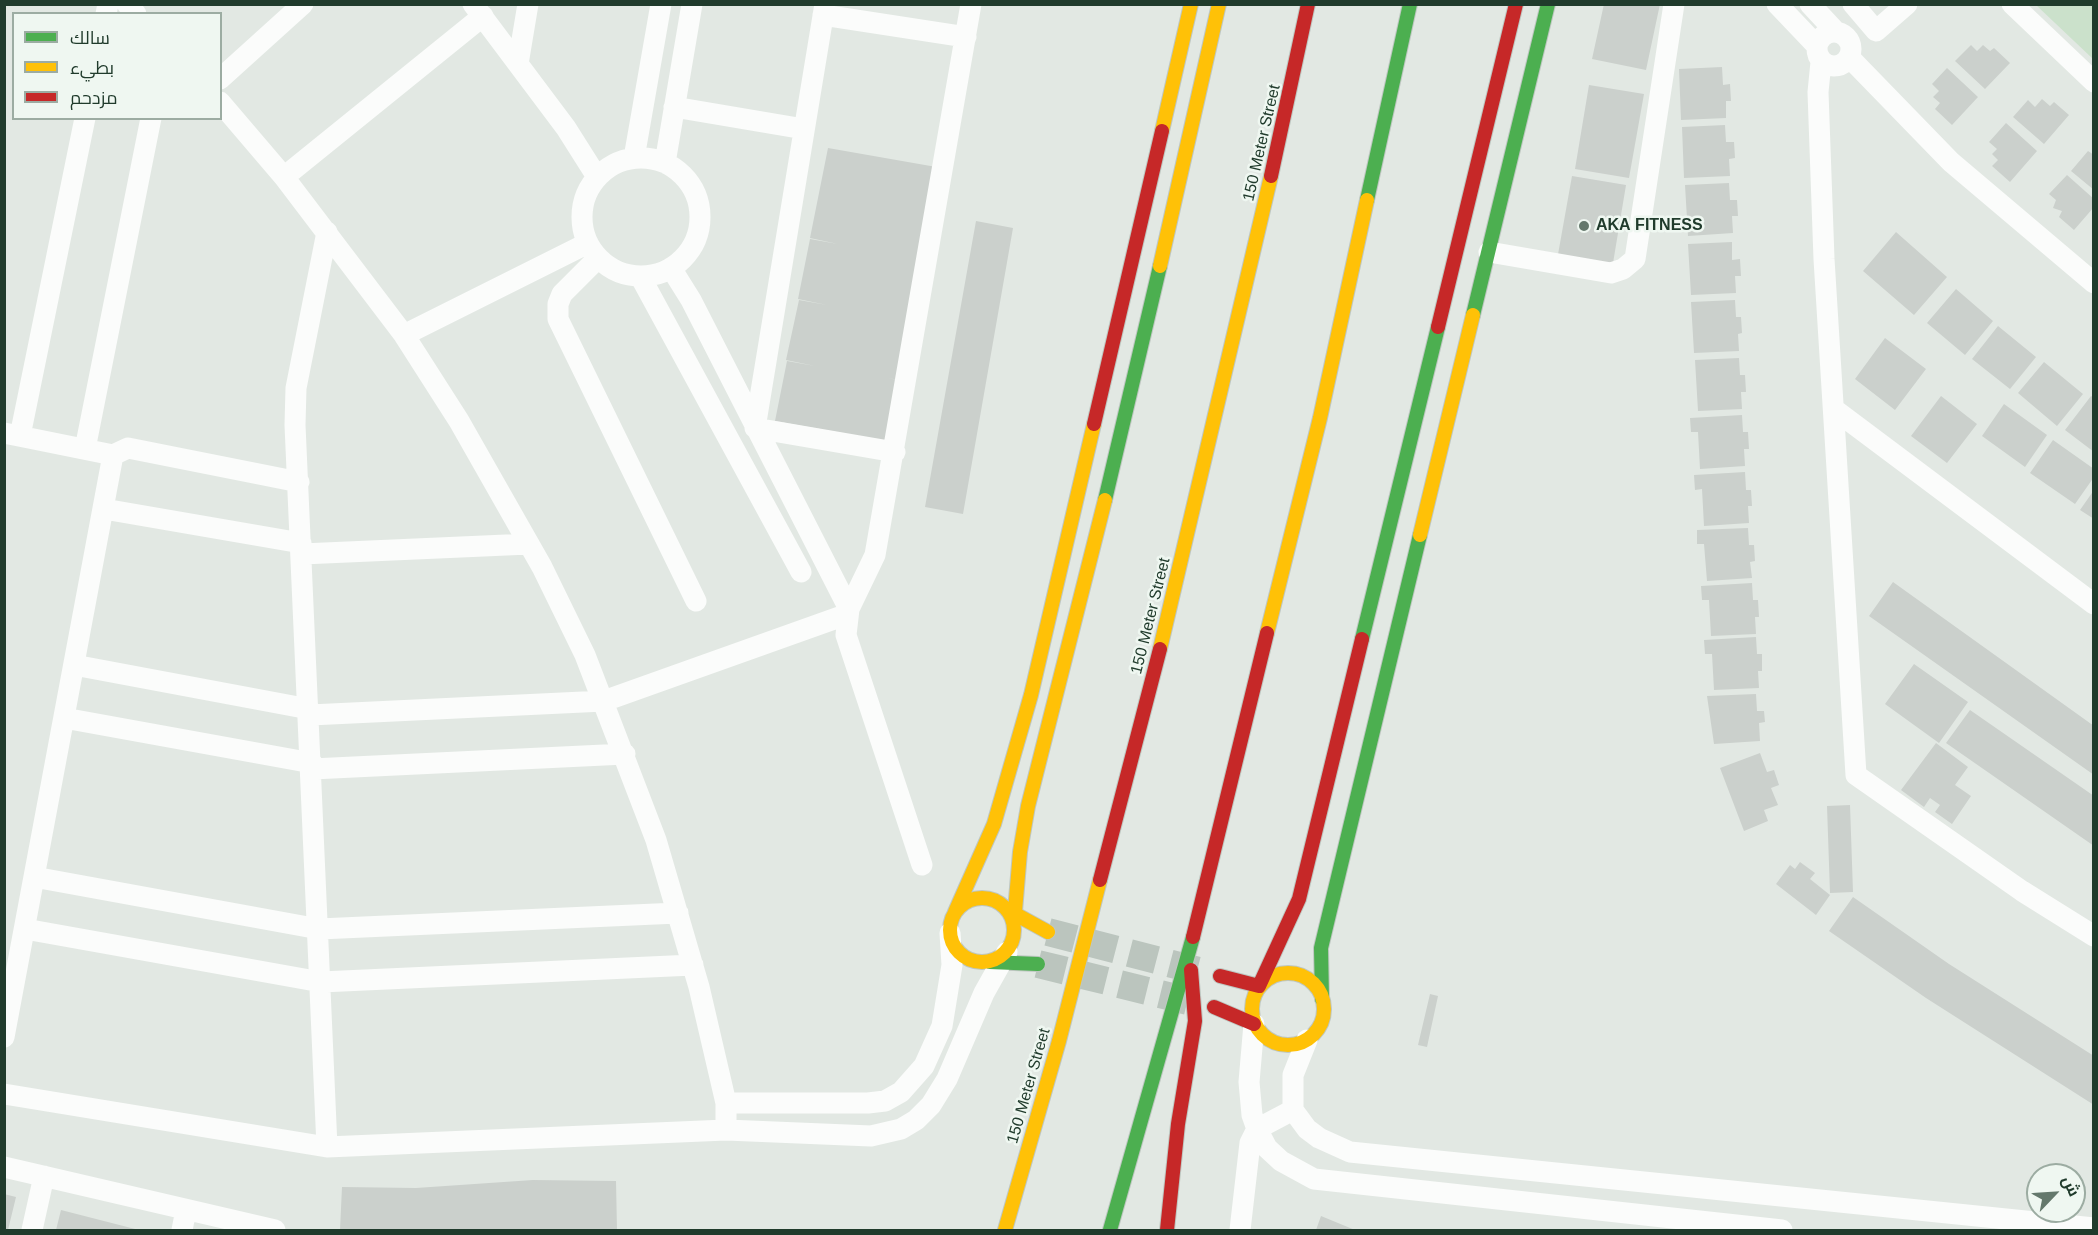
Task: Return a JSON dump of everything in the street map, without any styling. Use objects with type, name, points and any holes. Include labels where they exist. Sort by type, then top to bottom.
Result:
[{"type":"main road","points":[[1038,964],[1000,959],[968,960],[953,944],[950,933],[955,912],[994,825],[1029,705],[1191,4]]},
{"type":"main road","points":[[1000,959],[1012,943],[1012,915],[1028,806],[1134,384],[1219,4]]},
{"type":"main road","name":"150 Meter Street","points":[[1005,1230],[1059,1041],[1172,603],[1281,135],[1308,4]]},
{"type":"main road","points":[[1110,1230],[1190,948],[1320,418],[1410,4]]},
{"type":"main road","points":[[1254,1024],[1252,1006],[1258,986],[1299,899],[1311,857],[1516,4]]},
{"type":"main road","points":[[1214,1007],[1254,1024],[1268,1039],[1277,1044],[1297,1044],[1307,1040],[1314,1034],[1323,1017],[1321,948],[1548,4]]},
{"type":"main road","points":[[955,912],[962,905],[980,898],[990,899],[1012,915],[1048,932]]},
{"type":"main road","points":[[1167,1230],[1178,1124],[1195,1021],[1190,948]]},
{"type":"main road","points":[[1220,976],[1258,986],[1273,976],[1297,974],[1317,988],[1322,999]]},
{"type":"street","points":[[222,77],[303,4]]},
{"type":"street","points":[[518,64],[528,4]]},
{"type":"street","points":[[634,158],[661,4]]},
{"type":"street","points":[[664,163],[692,4]]},
{"type":"street","points":[[922,865],[846,635],[848,612],[875,555],[895,452],[971,4]]},
{"type":"street","points":[[1489,252],[1611,273],[1635,259],[1674,4]]},
{"type":"street","points":[[1777,4],[1819,54],[1837,66],[1849,57]]},
{"type":"street","points":[[1810,4],[1836,32],[1850,43],[1849,57],[1951,162],[2094,283]]},
{"type":"street","points":[[1852,4],[1876,31],[1907,4]]},
{"type":"street","points":[[2012,4],[2094,82]]},
{"type":"street","points":[[284,177],[478,10],[597,177]]},
{"type":"street","points":[[755,428],[824,10],[966,37]]},
{"type":"street","points":[[1836,32],[1822,36],[1818,92],[1824,259],[1856,775],[2022,891],[2094,936]]},
{"type":"street","points":[[222,104],[284,177],[404,335],[459,421],[529,544],[585,655],[625,754],[656,840],[678,913],[693,965],[726,1103],[726,1130]]},
{"type":"street","points":[[674,107],[804,129]]},
{"type":"street","points":[[85,120],[12,435],[113,454],[128,448],[299,482]]},
{"type":"street","points":[[85,450],[151,120]]},
{"type":"street","points":[[634,158],[651,158],[664,163],[676,169],[689,183],[699,208],[699,227],[693,244],[682,260],[671,268],[640,276],[621,273],[593,250],[582,225],[582,207],[588,189],[597,177],[615,164],[634,158]]},
{"type":"street","points":[[327,232],[296,388],[327,1147]]},
{"type":"street","points":[[404,335],[593,250]]},
{"type":"street","points":[[593,250],[562,294],[558,319],[696,601]]},
{"type":"street","points":[[671,268],[691,300],[848,612]]},
{"type":"street","points":[[640,276],[801,572]]},
{"type":"street","points":[[1835,410],[2094,604]]},
{"type":"street","points":[[755,428],[895,452]]},
{"type":"street","points":[[4,1037],[113,454]]},
{"type":"street","points":[[104,509],[302,548],[529,544]]},
{"type":"street","points":[[74,665],[310,712],[604,701],[848,612]]},
{"type":"street","points":[[64,718],[312,766],[625,754]]},
{"type":"street","points":[[34,877],[319,929],[678,913]]},
{"type":"street","points":[[25,929],[321,982],[693,965]]},
{"type":"street","points":[[726,1103],[868,1103],[885,1101],[901,1092],[924,1066],[942,1026],[952,965],[950,933]]},
{"type":"street","points":[[4,1094],[327,1147],[726,1130],[871,1136],[893,1133],[910,1125],[922,1116],[939,1094],[1000,959]]},
{"type":"street","points":[[1254,1024],[1249,1082],[1252,1115],[1257,1129],[1267,1148],[1281,1161],[1314,1179],[1782,1230]]},
{"type":"street","points":[[1307,1040],[1293,1075],[1293,1110],[1307,1129],[1319,1138],[1350,1152],[2087,1228]]},
{"type":"street","points":[[1240,1230],[1247,1156],[1257,1129],[1293,1110]]},
{"type":"street","points":[[4,1167],[275,1230]]},
{"type":"street","points":[[32,1230],[44,1176]]},
{"type":"street","points":[[182,1230],[186,1210]]},
{"type":"green space","points":[[2036,5],[2093,5],[2093,59]]},
{"type":"building","points":[[1604,4],[1660,4],[1646,70],[1592,59]]},
{"type":"building","points":[[1971,45],[1977,51],[1983,45],[1990,51],[1994,48],[2010,63],[1985,89],[1955,61]]},
{"type":"building","points":[[1722,67],[1723,85],[1730,84],[1731,101],[1726,101],[1726,118],[1681,120],[1679,69]]},
{"type":"building","points":[[1947,68],[1978,97],[1952,125],[1935,109],[1940,103],[1933,97],[1939,91],[1932,84]]},
{"type":"building","points":[[1589,85],[1644,94],[1629,178],[1575,169]]},
{"type":"building","points":[[2042,99],[2050,106],[2054,102],[2069,115],[2044,144],[2013,117],[2028,100],[2035,107]]},
{"type":"building","points":[[2006,123],[2037,151],[2010,182],[1992,166],[1998,160],[1992,154],[1997,149],[1989,142]]},
{"type":"building","points":[[1725,125],[1726,142],[1734,142],[1735,158],[1729,159],[1730,176],[1684,178],[1682,127]]},
{"type":"building","points":[[828,148],[942,168],[903,381],[888,378],[901,381],[892,442],[775,421],[787,361],[815,366],[786,360],[799,300],[827,305],[798,299],[810,239],[838,244],[810,238]]},
{"type":"building","points":[[2088,151],[2094,155],[2094,190],[2071,171]]},
{"type":"building","points":[[2067,175],[2094,199],[2094,207],[2074,230],[2059,217],[2062,211],[2053,208],[2056,200],[2049,194]]},
{"type":"building","points":[[1572,176],[1626,185],[1612,269],[1557,260]]},
{"type":"building","points":[[1729,183],[1730,200],[1737,200],[1738,216],[1732,216],[1733,233],[1688,236],[1685,185]]},
{"type":"building","points":[[976,221],[1013,228],[963,514],[925,507]]},
{"type":"building","points":[[1896,232],[1947,277],[1914,315],[1863,271]]},
{"type":"building","points":[[1732,242],[1732,260],[1740,259],[1741,276],[1735,276],[1736,293],[1691,295],[1688,244]]},
{"type":"building","points":[[1956,289],[1993,321],[1965,355],[1927,323]]},
{"type":"building","points":[[1735,300],[1736,317],[1741,317],[1742,333],[1738,334],[1739,351],[1694,353],[1691,302]]},
{"type":"building","points":[[1998,326],[2036,357],[2010,389],[1972,359]]},
{"type":"building","points":[[1885,338],[1926,369],[1895,410],[1855,379]]},
{"type":"building","points":[[1739,358],[1740,375],[1745,375],[1746,392],[1741,392],[1742,409],[1698,411],[1695,360]]},
{"type":"building","points":[[2044,362],[2083,394],[2057,426],[2018,393]]},
{"type":"building","points":[[1941,396],[1977,424],[1947,463],[1911,436]]},
{"type":"building","points":[[2091,396],[2094,398],[2094,452],[2065,430]]},
{"type":"building","points":[[2004,404],[2047,435],[2025,467],[1982,436]]},
{"type":"building","points":[[1742,415],[1743,432],[1748,432],[1749,449],[1744,449],[1745,466],[1700,469],[1698,432],[1691,432],[1690,418]]},
{"type":"building","points":[[2053,440],[2094,469],[2094,477],[2075,504],[2030,473]]},
{"type":"building","points":[[1745,472],[1746,490],[1751,490],[1752,506],[1748,506],[1749,523],[1704,526],[1702,489],[1695,490],[1694,475]]},
{"type":"building","points":[[2094,490],[2094,519],[2080,510]]},
{"type":"building","points":[[1748,528],[1749,545],[1754,545],[1755,561],[1750,562],[1752,578],[1707,581],[1704,544],[1697,544],[1697,530]]},
{"type":"building","points":[[1893,582],[2094,726],[2094,775],[1869,616]]},
{"type":"building","points":[[1752,583],[1753,600],[1758,600],[1759,617],[1755,617],[1756,634],[1711,636],[1709,600],[1702,600],[1701,586]]},
{"type":"building","points":[[1756,637],[1757,654],[1762,654],[1762,671],[1758,671],[1759,688],[1714,690],[1712,654],[1705,654],[1704,640]]},
{"type":"building","points":[[1914,664],[1968,702],[1939,743],[1885,704]]},
{"type":"building","points":[[1756,694],[1757,711],[1764,711],[1765,722],[1759,723],[1760,741],[1714,744],[1707,696]]},
{"type":"building","points":[[1970,710],[2094,796],[2094,846],[1946,743]]},
{"type":"building","points":[[1936,743],[1968,767],[1955,785],[1971,796],[1952,824],[1935,812],[1940,805],[1930,798],[1924,807],[1901,790]]},
{"type":"building","points":[[1760,753],[1767,772],[1774,770],[1779,785],[1771,788],[1778,805],[1764,810],[1768,821],[1744,831],[1720,768]]},
{"type":"building","points":[[1850,805],[1853,892],[1830,893],[1827,806]]},
{"type":"building","points":[[1800,862],[1815,873],[1810,879],[1830,895],[1816,915],[1776,884],[1790,865],[1795,869]]},
{"type":"building","points":[[1853,897],[1949,964],[2094,1056],[2094,1105],[1926,998],[1829,931]]},
{"type":"building","points":[[1430,994],[1438,996],[1427,1047],[1418,1045]]},
{"type":"building","points":[[533,1180],[616,1181],[617,1230],[340,1230],[342,1187],[416,1188]]},
{"type":"building","points":[[4,1194],[16,1197],[8,1230],[4,1230]]},
{"type":"building","points":[[61,1210],[139,1230],[56,1230]]},
{"type":"building","points":[[1321,1216],[1355,1230],[1316,1230]]},
{"type":"tunnel","points":[[1048,932],[1207,973]]},
{"type":"tunnel","points":[[1038,964],[1196,1003]]},
{"type":"traffic: fast","points":[[1367,200],[1410,4]]},
{"type":"traffic: fast","points":[[1473,315],[1548,4]]},
{"type":"traffic: fast","points":[[1105,500],[1160,266]]},
{"type":"traffic: fast","points":[[1362,639],[1438,327]]},
{"type":"traffic: fast","points":[[1322,999],[1321,948],[1420,535]]},
{"type":"traffic: fast","points":[[1110,1230],[1193,937]]},
{"type":"traffic: fast","points":[[990,962],[1038,964]]},
{"type":"traffic: slow","points":[[1162,131],[1191,4]]},
{"type":"traffic: slow","points":[[1160,266],[1219,4]]},
{"type":"traffic: slow","points":[[1160,649],[1271,176]]},
{"type":"traffic: slow","points":[[1267,633],[1320,418],[1367,200]]},
{"type":"traffic: slow","points":[[1420,535],[1473,315]]},
{"type":"traffic: slow","points":[[955,912],[994,824],[1031,695],[1094,424]]},
{"type":"traffic: slow","points":[[1014,923],[1020,852],[1028,806],[1105,500]]},
{"type":"traffic: slow","points":[[1005,1230],[1059,1041],[1100,880]]},
{"type":"traffic: slow","points":[[976,898],[988,898],[1005,907],[1012,918],[1014,930],[1012,942],[1005,953],[988,962],[976,962],[964,957],[955,948],[950,936],[950,924],[955,912],[964,903],[976,898]]},
{"type":"traffic: slow","points":[[1006,909],[1048,932]]},
{"type":"traffic: slow","points":[[1288,973],[1308,979],[1318,989],[1324,1009],[1318,1029],[1308,1039],[1288,1045],[1268,1039],[1258,1029],[1252,1009],[1258,989],[1268,979],[1288,973]]},
{"type":"traffic: jam","points":[[1271,176],[1308,4]]},
{"type":"traffic: jam","points":[[1438,327],[1516,4]]},
{"type":"traffic: jam","points":[[1094,424],[1162,131]]},
{"type":"traffic: jam","points":[[1193,937],[1267,633]]},
{"type":"traffic: jam","points":[[1220,976],[1259,986],[1299,899],[1362,639]]},
{"type":"traffic: jam","points":[[1100,880],[1160,649]]},
{"type":"traffic: jam","points":[[1167,1230],[1178,1124],[1195,1021],[1191,970]]},
{"type":"traffic: jam","points":[[1214,1007],[1254,1024]]},
{"type":"place","name":"AKA FITNESS","points":[[1584,226]]}]
